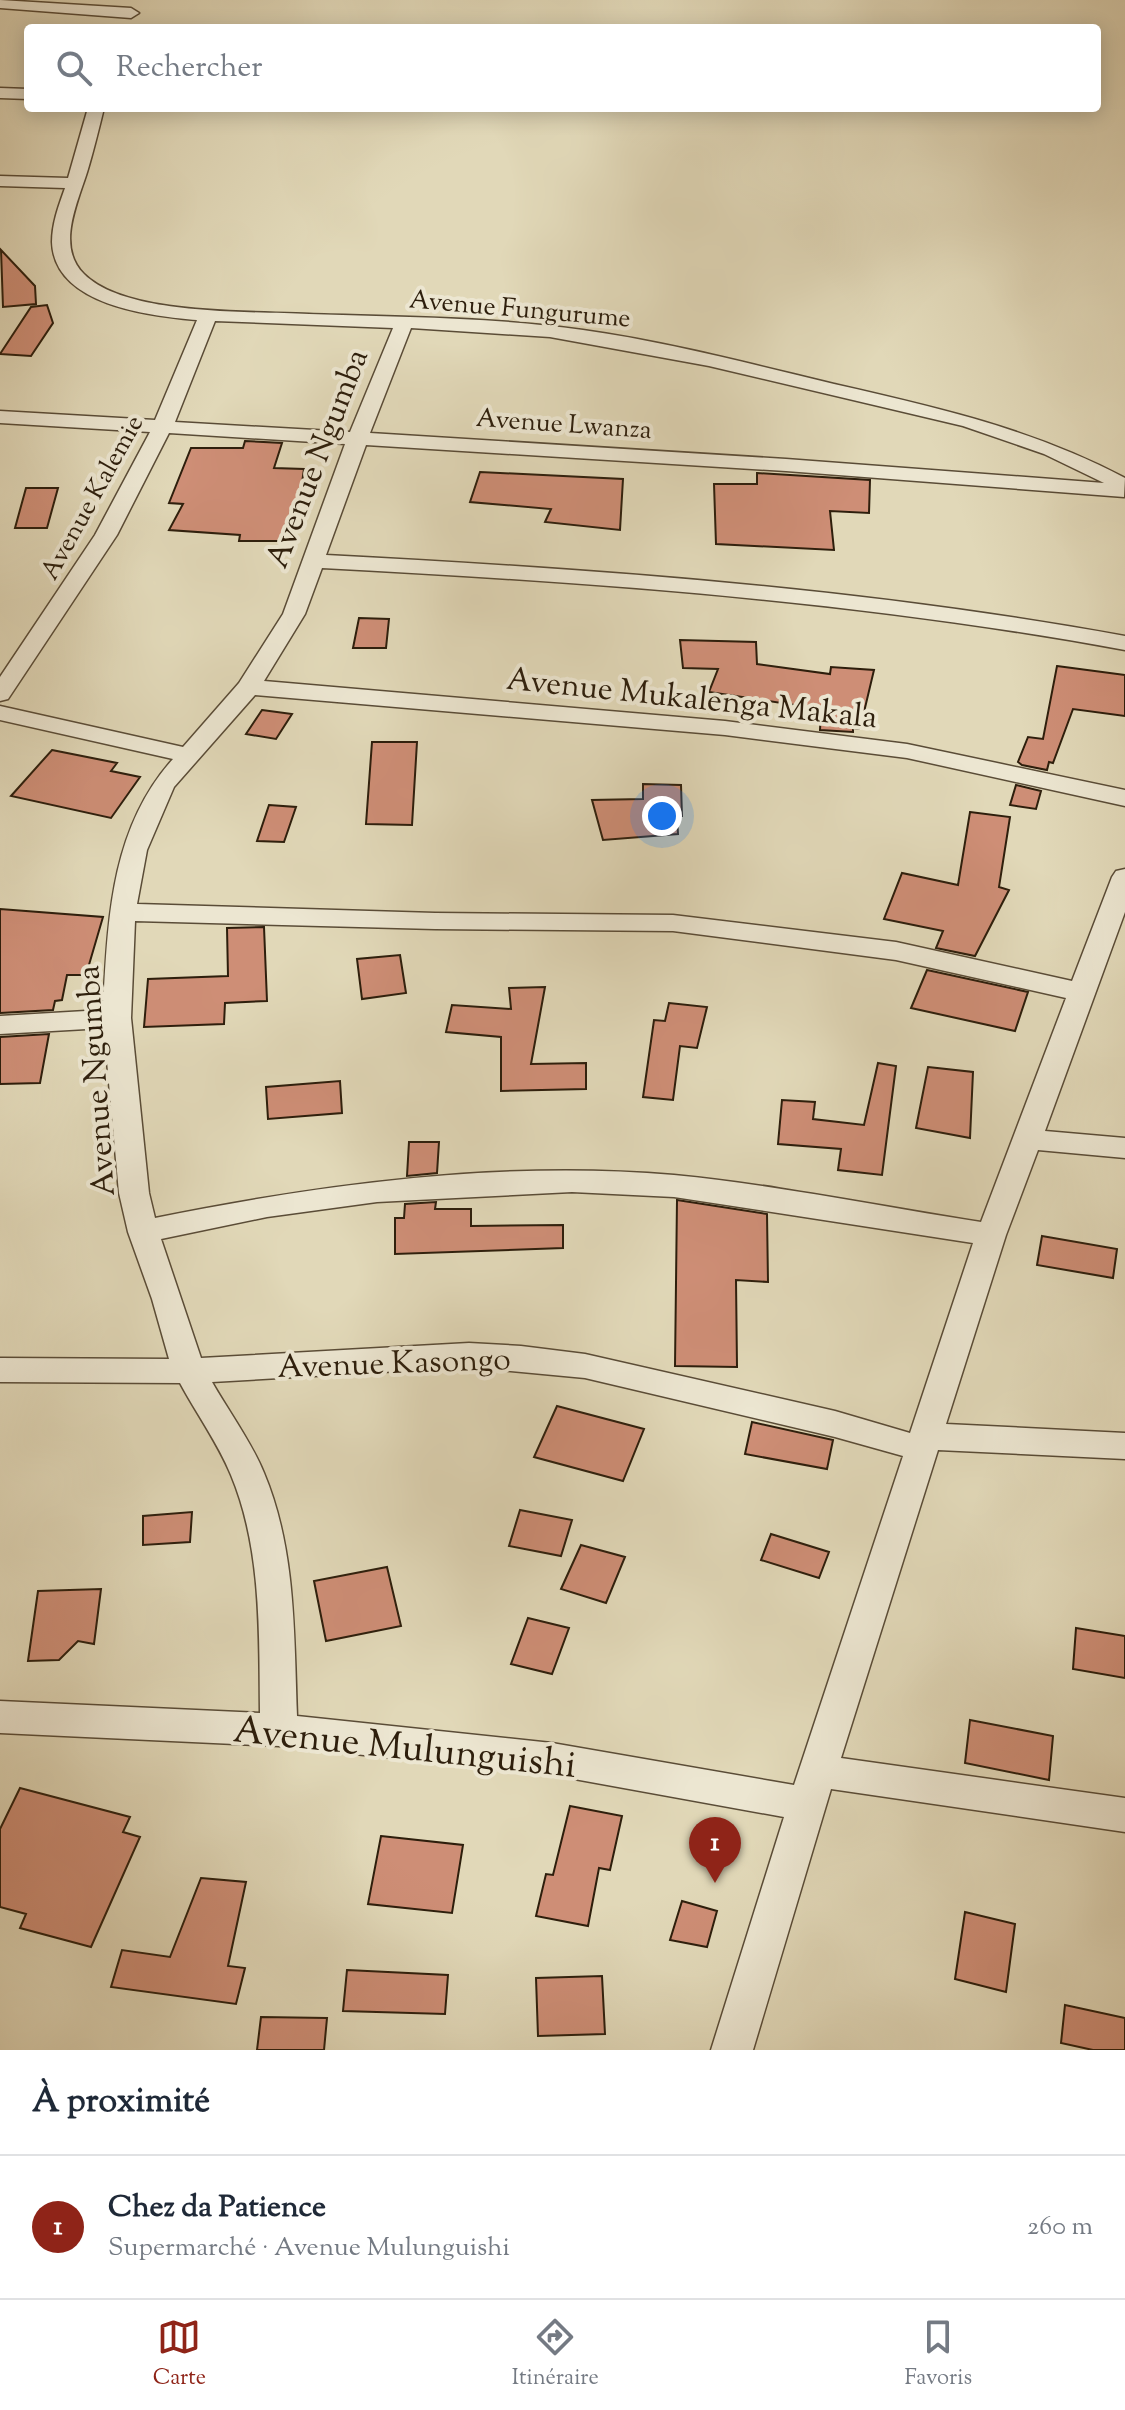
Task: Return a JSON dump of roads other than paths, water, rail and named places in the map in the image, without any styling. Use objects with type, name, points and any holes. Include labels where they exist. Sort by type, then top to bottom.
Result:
[{"type":"street","points":[[0,4],[131,14]]},
{"type":"street","points":[[0,93],[24,94]]},
{"type":"street","name":"Avenue Fungurume","points":[[95,112],[76,183],[62,218],[60,240],[61,253],[80,281],[98,293],[120,301],[208,315],[404,323],[581,335],[741,368],[988,427],[1050,449],[1125,488]]},
{"type":"street","points":[[0,181],[76,183]]},
{"type":"street","name":"Avenue Kalemie","points":[[0,694],[93,559],[163,426],[208,315]]},
{"type":"street","name":"Avenue Ngumba","points":[[279,1730],[276,1615],[270,1558],[260,1510],[247,1472],[189,1371],[168,1299],[143,1232],[134,1193],[117,1018],[122,912],[134,850],[148,812],[163,785],[249,687],[294,614],[404,323]]},
{"type":"street","name":"Avenue Lwanza","points":[[0,417],[1125,488]]},
{"type":"street","points":[[314,561],[797,595],[954,614],[1125,643]]},
{"type":"street","name":"Avenue Mukalenga Makala","points":[[249,687],[725,728],[877,747],[1125,798]]},
{"type":"street","points":[[0,713],[188,755]]},
{"type":"street","points":[[732,2050],[991,1235],[1125,877]]},
{"type":"street","points":[[122,912],[435,921],[673,923],[896,951],[1081,992]]},
{"type":"street","points":[[0,1025],[117,1018]]},
{"type":"street","points":[[1025,1139],[1125,1148]]},
{"type":"street","points":[[143,1232],[267,1206],[377,1191],[572,1181],[674,1186],[729,1193],[991,1235]]},
{"type":"street","name":"Avenue Kasongo","points":[[0,1370],[189,1371],[438,1356],[521,1358],[585,1366],[924,1442],[1125,1446]]},
{"type":"street","name":"Avenue Mulunguishi","points":[[0,1717],[279,1730],[813,1788],[1125,1815]]},
{"type":"place","name":"Chez da Patience","points":[[715,1883]]}]
